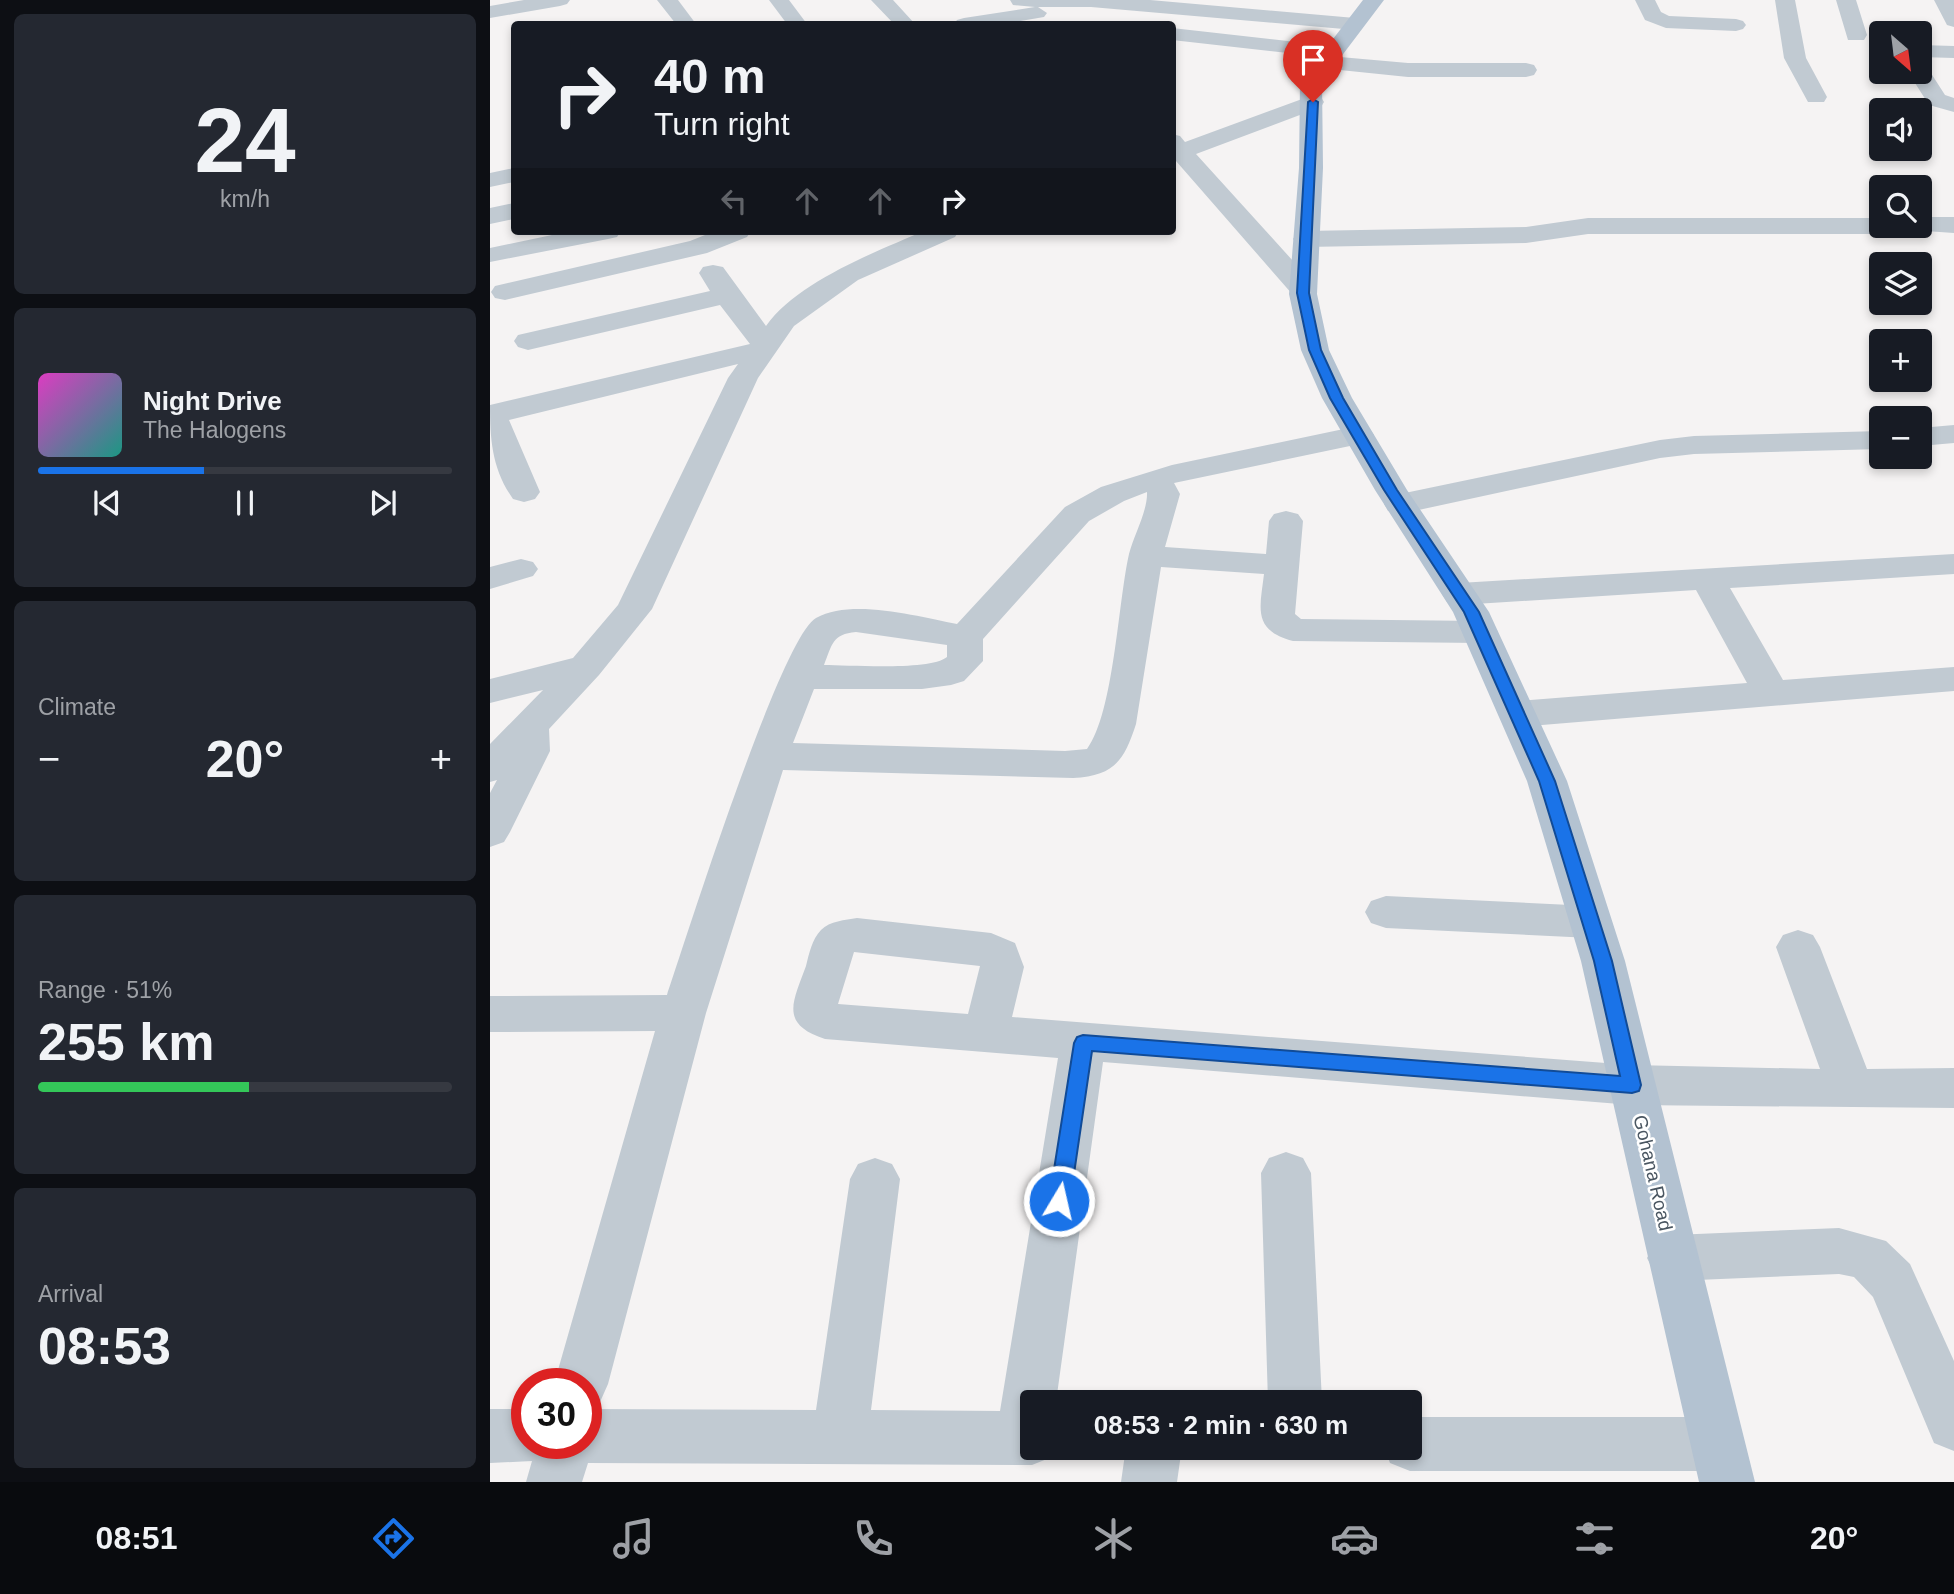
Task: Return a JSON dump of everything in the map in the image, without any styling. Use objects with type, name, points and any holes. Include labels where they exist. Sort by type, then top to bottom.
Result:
[{"type":"main road","points":[[1313,96],[1326,83],[1336,57],[1355,24],[1374,0]]},
{"type":"main road","points":[[1336,57],[1391,0]]},
{"type":"main road","name":"Gohana Road","points":[[1313,96],[1303,289],[1315,350],[1358,435],[1459,594],[1480,632],[1547,781],[1603,961],[1722,1463]]},
{"type":"street","points":[[667,0],[684,21]]},
{"type":"street","points":[[779,0],[795,21]]},
{"type":"street","points":[[881,0],[902,21]]},
{"type":"street","points":[[1645,0],[1652,16],[1666,22],[1736,24]]},
{"type":"street","points":[[1785,0],[1795,58],[1816,97]]},
{"type":"street","points":[[1846,0],[1856,35]]},
{"type":"street","points":[[1944,0],[1954,20]]},
{"type":"street","points":[[490,12],[550,1],[558,21]]},
{"type":"street","points":[[986,21],[1102,2],[1355,24]]},
{"type":"street","points":[[1176,35],[1408,70],[1526,70]]},
{"type":"street","points":[[1932,51],[1954,52]]},
{"type":"street","points":[[1927,84],[1937,100],[1954,105]]},
{"type":"street","points":[[1303,289],[1176,149],[1313,96]]},
{"type":"street","points":[[490,180],[511,176]]},
{"type":"street","points":[[490,216],[511,212]]},
{"type":"street","points":[[1306,239],[1526,235],[1588,226],[1621,225],[1869,226]]},
{"type":"street","points":[[1932,225],[1954,225]]},
{"type":"street","points":[[494,255],[589,235]]},
{"type":"street","points":[[505,292],[692,239],[715,235]]},
{"type":"street","points":[[490,768],[530,729],[634,609],[743,378],[784,320],[848,274],[937,235]]},
{"type":"street","points":[[692,239],[727,295],[765,347]]},
{"type":"street","points":[[528,341],[727,295]]},
{"type":"street","points":[[524,492],[490,414],[765,347]]},
{"type":"street","points":[[1932,436],[1954,434]]},
{"type":"street","points":[[799,677],[922,677],[951,673],[965,661],[965,637],[1077,514],[1105,496],[1156,479],[1358,435]]},
{"type":"street","points":[[1400,504],[1660,449],[1694,445],[1869,440]]},
{"type":"street","points":[[768,756],[1043,764],[1079,764],[1101,759],[1110,748],[1121,714],[1146,556],[1164,494],[1156,479]]},
{"type":"street","points":[[1286,521],[1277,618],[1293,630],[1480,632]]},
{"type":"street","points":[[1146,556],[1283,565]]},
{"type":"street","points":[[1459,594],[1954,564]]},
{"type":"street","points":[[1707,579],[1772,694]]},
{"type":"street","points":[[585,1368],[683,1013],[768,756],[817,638],[829,626],[843,622],[868,622],[965,637]]},
{"type":"street","points":[[490,691],[586,667]]},
{"type":"street","points":[[1517,714],[1954,679]]},
{"type":"street","points":[[490,832],[521,776],[531,751],[530,729]]},
{"type":"street","points":[[1386,912],[1591,922]]},
{"type":"street","points":[[1798,947],[1851,1089]]},
{"type":"street","points":[[491,1016],[683,1013]]},
{"type":"street","points":[[986,1033],[1083,1043],[1632,1085],[1954,1088]]},
{"type":"street","points":[[1035,1390],[1083,1043]]},
{"type":"street","points":[[1286,1173],[1295,1390]]},
{"type":"street","points":[[840,1436],[875,1180]]},
{"type":"street","points":[[1672,1258],[1839,1251],[1868,1257],[1892,1281],[1954,1424]]},
{"type":"street","points":[[490,1436],[511,1436]]},
{"type":"street","points":[[602,1436],[1020,1438]]},
{"type":"street","points":[[1422,1445],[1722,1463]]},
{"type":"street","points":[[554,1482],[561,1459]]},
{"type":"street","points":[[1149,1482],[1152,1460]]},
{"type":"route","points":[[1059,1201],[1083,1043],[1632,1085],[1603,961],[1547,781],[1471,612],[1391,490],[1337,398],[1315,350],[1303,293],[1313,102]]}]
